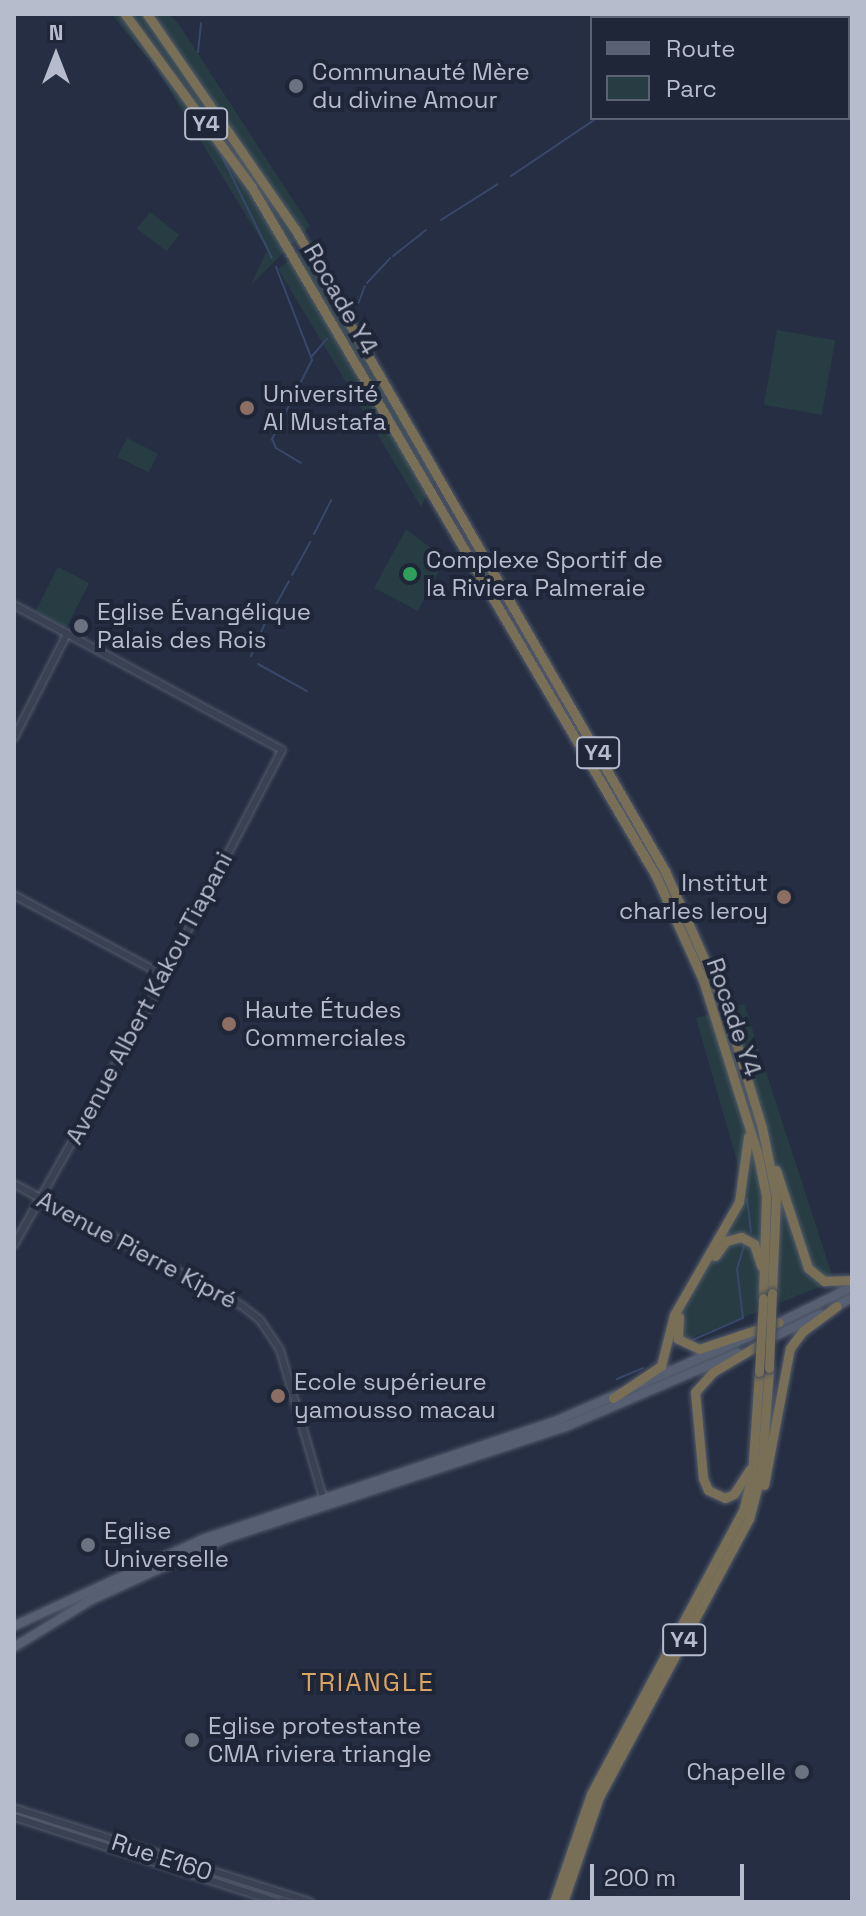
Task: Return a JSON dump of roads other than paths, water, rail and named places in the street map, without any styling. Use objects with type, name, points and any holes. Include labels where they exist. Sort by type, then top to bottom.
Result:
[{"type":"highway","name":"Rocade Y4","points":[[147,14],[295,229],[665,871],[725,1006],[762,1128],[776,1196],[764,1370]]},
{"type":"highway","name":"Rocade Y4","points":[[125,15],[282,237],[656,876],[703,980],[743,1106],[766,1196],[764,1283],[768,1296]]},
{"type":"highway","points":[[613,1398],[661,1366],[674,1315],[739,1202],[749,1152],[743,1106]]},
{"type":"highway","points":[[762,1128],[808,1268],[824,1281],[852,1280]]},
{"type":"highway","points":[[764,1283],[754,1244],[741,1237],[726,1241],[677,1320],[678,1339],[699,1349],[779,1322]]},
{"type":"highway","points":[[755,1502],[774,1446],[790,1348],[803,1331],[837,1306]]},
{"type":"highway","points":[[755,1454],[734,1494],[725,1498],[708,1490],[703,1478],[695,1392],[713,1372],[765,1341]]},
{"type":"highway","name":"Y4","points":[[554,1902],[591,1794],[739,1521],[755,1454],[764,1370]]},
{"type":"highway","name":"Y4","points":[[563,1902],[599,1797],[755,1502],[764,1370]]},
{"type":"main road","points":[[14,1626],[203,1539],[613,1398],[852,1287]]},
{"type":"main road","points":[[14,1647],[103,1594],[224,1539],[565,1427],[765,1341],[852,1298]]},
{"type":"street","points":[[14,605],[67,634],[14,738]]},
{"type":"street","name":"Avenue Albert Kakou Tiapani","points":[[14,1245],[163,975],[282,750],[67,634]]},
{"type":"street","points":[[14,895],[163,975]]},
{"type":"street","name":"Avenue Pierre Kipré","points":[[14,1184],[241,1305],[260,1320],[280,1350],[323,1497]]},
{"type":"street","name":"Rue E160","points":[[14,1808],[310,1902]]},
{"type":"street","name":"Rue E160","points":[[14,1817],[277,1902]]},
{"type":"waterway","points":[[198,52],[201,23]]},
{"type":"waterway","points":[[511,176],[594,120]]},
{"type":"waterway","points":[[219,150],[272,258]]},
{"type":"waterway","points":[[441,220],[498,184]]},
{"type":"waterway","points":[[393,256],[426,230]]},
{"type":"waterway","points":[[367,283],[390,258]]},
{"type":"waterway","points":[[276,267],[312,360],[272,439],[276,448],[301,463]]},
{"type":"waterway","points":[[358,304],[365,286]]},
{"type":"waterway","points":[[312,356],[327,339]]},
{"type":"waterway","points":[[314,534],[331,500]]},
{"type":"waterway","points":[[292,575],[310,542]]},
{"type":"waterway","points":[[269,617],[289,581]]},
{"type":"waterway","points":[[251,656],[265,623]]},
{"type":"waterway","points":[[258,664],[307,691]]},
{"type":"waterway","points":[[747,1199],[751,1232]]},
{"type":"waterway","points":[[690,1341],[743,1318],[737,1269],[744,1246]]},
{"type":"waterway","points":[[617,1379],[643,1368]]},
{"type":"place","name":"Communauté Mère du divine Amour","points":[[296,86]]},
{"type":"place","name":"Université Al Mustafa","points":[[247,408]]},
{"type":"place","name":"Complexe Sportif de la Riviera Palmeraie","points":[[410,574]]},
{"type":"place","name":"Eglise Évangélique Palais des Rois","points":[[81,626]]},
{"type":"place","name":"Institut charles leroy","points":[[784,897]]},
{"type":"place","name":"Haute Études Commerciales","points":[[229,1024]]},
{"type":"place","name":"Ecole supérieure yamousso macau","points":[[278,1396]]},
{"type":"place","name":"Eglise Universelle","points":[[88,1545]]},
{"type":"place","name":"Eglise protestante CMA riviera triangle","points":[[192,1740]]},
{"type":"place","name":"Chapelle","points":[[802,1772]]},
{"type":"district","name":"TRIANGLE","points":[[368,1683]]}]
